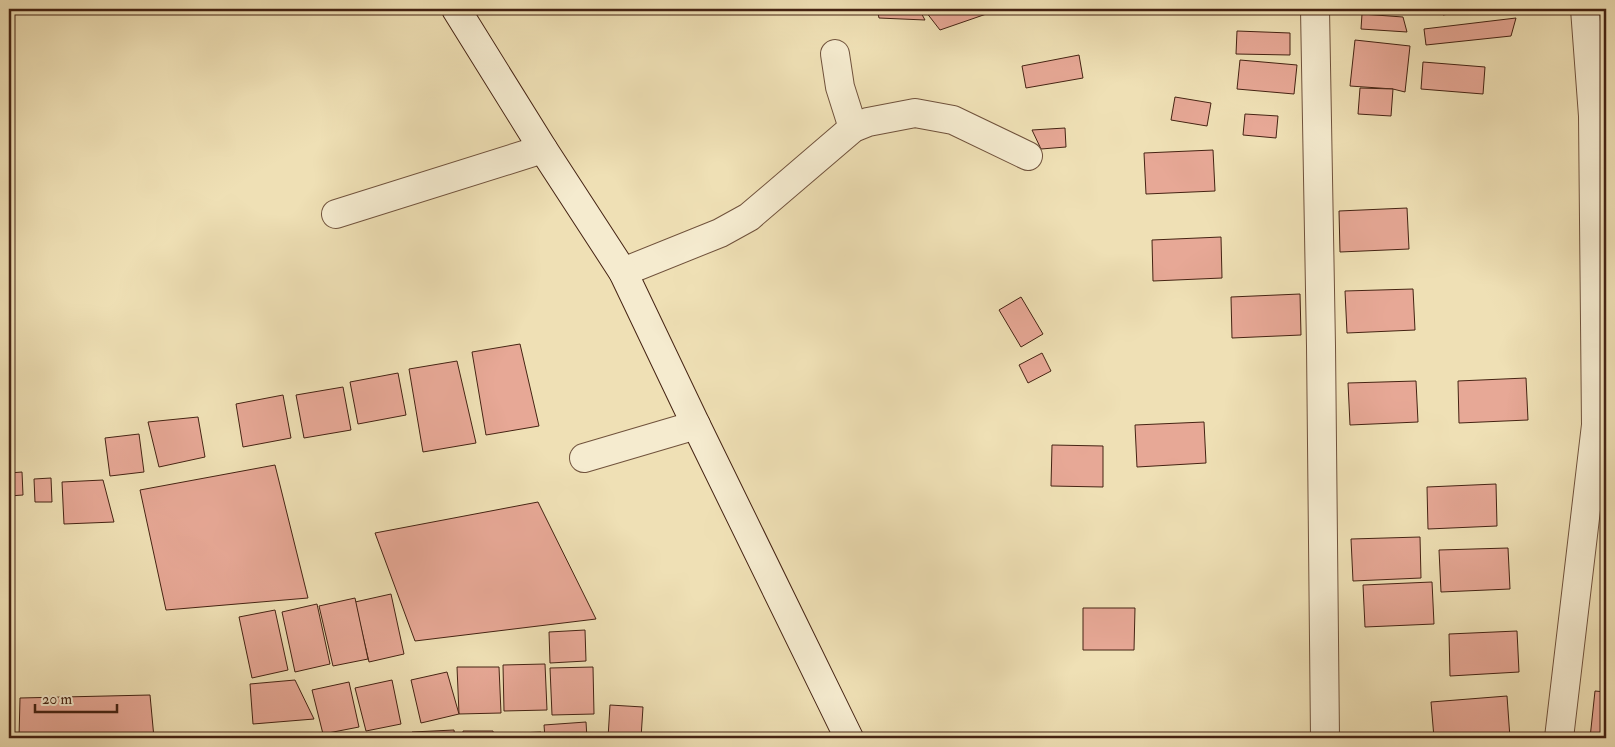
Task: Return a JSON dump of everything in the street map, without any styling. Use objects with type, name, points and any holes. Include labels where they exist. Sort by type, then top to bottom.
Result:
[{"type":"street","points":[[456,9],[542,149],[622,272],[849,738]]},
{"type":"street","points":[[1315,9],[1321,356],[1324,738]]},
{"type":"street","points":[[1559,738],[1596,425],[1593,116],[1585,9]]},
{"type":"street","points":[[835,54],[840,87],[853,128]]},
{"type":"street","points":[[622,272],[720,233],[749,217],[853,128],[868,122],[915,113],[953,120],[1028,156]]},
{"type":"street","points":[[336,214],[542,149]]},
{"type":"street","points":[[584,458],[696,426]]},
{"type":"building","points":[[877,9],[919,9],[925,20],[879,18]]},
{"type":"building","points":[[937,9],[993,9],[995,11],[940,30],[926,12]]},
{"type":"building","points":[[1442,9],[1476,9],[1443,15]]},
{"type":"building","points":[[1362,14],[1403,17],[1407,32],[1361,29]]},
{"type":"building","points":[[1516,18],[1511,36],[1426,45],[1424,29]]},
{"type":"building","points":[[1237,31],[1290,33],[1290,55],[1236,54]]},
{"type":"building","points":[[1355,40],[1410,46],[1405,92],[1393,89],[1350,86]]},
{"type":"building","points":[[1079,55],[1083,78],[1026,88],[1022,66]]},
{"type":"building","points":[[1240,60],[1297,65],[1294,94],[1237,89]]},
{"type":"building","points":[[1423,62],[1485,67],[1483,94],[1421,89]]},
{"type":"building","points":[[1360,88],[1393,89],[1391,116],[1358,114]]},
{"type":"building","points":[[1175,97],[1211,103],[1207,126],[1171,120]]},
{"type":"building","points":[[1245,114],[1278,116],[1276,138],[1243,135]]},
{"type":"building","points":[[1065,128],[1066,147],[1041,149],[1032,130]]},
{"type":"building","points":[[1213,150],[1215,191],[1146,194],[1144,153]]},
{"type":"building","points":[[1407,208],[1409,249],[1340,252],[1339,211]]},
{"type":"building","points":[[1221,237],[1222,278],[1153,281],[1152,240]]},
{"type":"building","points":[[1413,289],[1415,330],[1347,333],[1345,291]]},
{"type":"building","points":[[1300,294],[1301,335],[1232,338],[1231,297]]},
{"type":"building","points":[[1021,297],[1043,334],[1021,347],[999,310]]},
{"type":"building","points":[[520,344],[539,426],[486,435],[472,352]]},
{"type":"building","points":[[1042,353],[1051,371],[1028,383],[1019,365]]},
{"type":"building","points":[[457,361],[476,443],[423,452],[409,369]]},
{"type":"building","points":[[398,373],[406,415],[358,424],[350,382]]},
{"type":"building","points":[[1526,378],[1528,420],[1459,423],[1458,381]]},
{"type":"building","points":[[1416,381],[1418,422],[1350,425],[1348,383]]},
{"type":"building","points":[[343,387],[351,430],[304,438],[296,395]]},
{"type":"building","points":[[283,395],[291,438],[243,447],[236,404]]},
{"type":"building","points":[[198,417],[205,457],[159,467],[148,422]]},
{"type":"building","points":[[1204,422],[1206,463],[1137,467],[1135,425]]},
{"type":"building","points":[[139,434],[144,472],[110,476],[105,438]]},
{"type":"building","points":[[1052,445],[1103,446],[1103,487],[1051,486]]},
{"type":"building","points":[[275,465],[308,598],[166,610],[140,490]]},
{"type":"building","points":[[22,472],[23,495],[9,496],[9,473]]},
{"type":"building","points":[[51,478],[52,502],[35,502],[34,479]]},
{"type":"building","points":[[103,480],[114,522],[64,524],[62,482]]},
{"type":"building","points":[[1496,484],[1497,526],[1428,529],[1427,487]]},
{"type":"building","points":[[538,502],[596,619],[415,641],[375,533]]},
{"type":"building","points":[[1420,537],[1421,578],[1353,581],[1351,539]]},
{"type":"building","points":[[1508,548],[1510,589],[1441,592],[1439,550]]},
{"type":"building","points":[[1432,582],[1434,624],[1365,627],[1363,585]]},
{"type":"building","points":[[391,594],[404,654],[369,662],[355,602]]},
{"type":"building","points":[[355,598],[368,659],[333,666],[319,606]]},
{"type":"building","points":[[317,604],[330,664],[295,672],[282,612]]},
{"type":"building","points":[[1083,608],[1135,608],[1134,650],[1083,650]]},
{"type":"building","points":[[275,610],[288,670],[252,678],[239,617]]},
{"type":"building","points":[[585,630],[586,661],[550,663],[549,632]]},
{"type":"building","points":[[1517,631],[1519,672],[1450,676],[1449,634]]},
{"type":"building","points":[[545,664],[547,710],[504,711],[503,665]]},
{"type":"building","points":[[457,667],[499,667],[501,713],[459,714]]},
{"type":"building","points":[[593,667],[594,714],[552,715],[550,668]]},
{"type":"building","points":[[447,672],[459,714],[421,723],[411,680]]},
{"type":"building","points":[[295,680],[314,719],[253,724],[250,684]]},
{"type":"building","points":[[392,680],[401,724],[366,731],[355,688]]},
{"type":"building","points":[[349,682],[359,727],[323,734],[312,690]]},
{"type":"building","points":[[1595,691],[1606,692],[1606,738],[1590,738]]},
{"type":"building","points":[[150,695],[154,738],[19,738],[20,698]]},
{"type":"building","points":[[1507,696],[1510,738],[1434,738],[1431,702]]},
{"type":"building","points":[[610,705],[643,707],[641,738],[608,738]]},
{"type":"building","points":[[586,722],[587,738],[545,738],[544,725]]},
{"type":"building","points":[[454,730],[455,738],[412,738],[412,732]]},
{"type":"building","points":[[463,731],[493,731],[494,738],[463,738]]},
{"type":"building","points":[[541,732],[541,738],[499,738],[499,734]]}]
